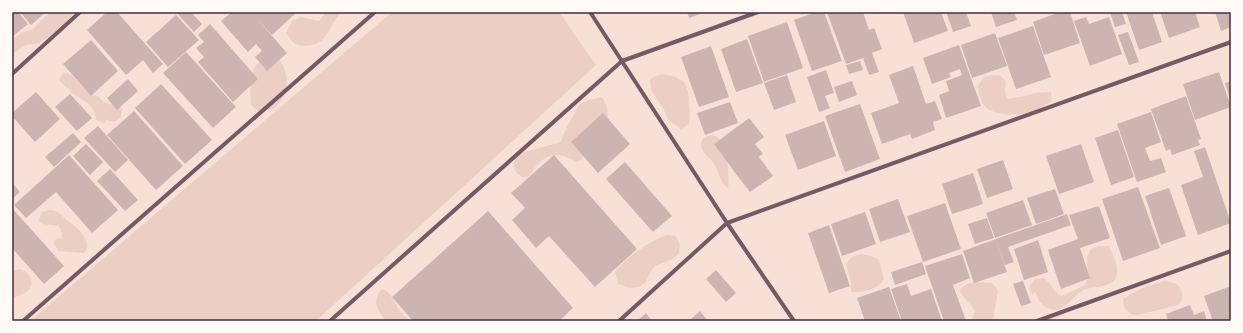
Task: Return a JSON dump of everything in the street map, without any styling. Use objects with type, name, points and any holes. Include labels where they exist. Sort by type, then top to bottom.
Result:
[{"type":"street","points":[[12,74],[80,12]]},
{"type":"street","points":[[23,321],[375,12]]},
{"type":"street","points":[[590,12],[727,223],[794,321]]},
{"type":"street","points":[[330,321],[622,61],[758,12]]},
{"type":"street","points":[[619,321],[727,223],[1231,42]]},
{"type":"street","points":[[1037,321],[1231,251]]},
{"type":"shaded area","points":[[50,12],[73,12],[71,17],[46,39],[39,43],[26,45],[12,54],[12,40],[23,32],[32,30]]},
{"type":"shaded area","points":[[326,12],[343,12],[336,18],[325,37],[316,44],[308,46],[297,45],[286,33],[292,21],[301,17],[319,21]]},
{"type":"shaded area","points":[[392,12],[559,12],[596,65],[316,321],[30,321]]},
{"type":"shaded area","points":[[268,59],[278,59],[285,70],[287,82],[284,95],[277,106],[269,110],[259,112],[251,105],[250,88],[254,68],[262,61]]},
{"type":"shaded area","points":[[64,72],[71,75],[91,95],[98,96],[104,102],[122,108],[121,117],[115,122],[106,120],[104,123],[96,120],[94,111],[88,103],[72,93],[59,80]]},
{"type":"shaded area","points":[[662,74],[676,77],[684,82],[688,91],[690,115],[689,124],[681,129],[668,120],[664,110],[651,90],[650,80],[653,77]]},
{"type":"shaded area","points":[[991,75],[1000,75],[1006,82],[1005,91],[1007,99],[1034,93],[1051,92],[1052,101],[1033,111],[1021,114],[1014,115],[992,111],[986,108],[983,104],[980,98],[978,86],[983,78]]},
{"type":"shaded area","points":[[601,97],[606,104],[608,120],[581,160],[577,162],[567,157],[557,155],[543,160],[528,177],[522,177],[516,172],[514,169],[514,163],[520,153],[558,143],[562,140],[563,135],[578,106],[583,102]]},
{"type":"shaded area","points":[[712,135],[720,139],[724,146],[728,165],[728,188],[721,180],[715,165],[701,147],[701,142],[703,139]]},
{"type":"shaded area","points":[[50,210],[59,213],[83,234],[87,243],[87,248],[84,253],[58,251],[53,241],[59,238],[63,239],[61,230],[58,226],[43,224],[39,221],[41,212]]},
{"type":"shaded area","points":[[667,235],[676,236],[680,245],[679,253],[673,259],[655,266],[646,282],[639,287],[630,288],[618,284],[615,272],[620,266],[646,245]]},
{"type":"shaded area","points":[[1099,246],[1109,246],[1114,258],[1117,267],[1117,275],[1112,282],[1084,290],[1064,307],[1055,310],[1047,308],[1042,304],[1035,291],[1032,295],[1029,287],[1035,279],[1044,278],[1061,296],[1085,285],[1088,277],[1087,257],[1091,249]]},
{"type":"shaded area","points":[[861,254],[871,256],[879,260],[884,279],[878,286],[869,290],[851,292],[851,282],[846,264],[852,257]]},
{"type":"shaded area","points":[[20,269],[29,275],[31,286],[27,291],[12,298],[12,271]]},
{"type":"shaded area","points":[[1165,281],[1177,285],[1181,290],[1182,299],[1178,305],[1138,315],[1133,315],[1125,308],[1123,304],[1124,298],[1146,286]]},
{"type":"shaded area","points":[[973,282],[992,283],[998,290],[993,321],[971,321],[975,311],[959,291],[965,285]]},
{"type":"shaded area","points":[[383,289],[391,295],[406,318],[412,321],[385,321],[376,304],[379,292]]},
{"type":"building","points":[[12,12],[18,12],[28,24],[12,37]]},
{"type":"building","points":[[20,12],[46,12],[31,25]]},
{"type":"building","points":[[107,12],[117,12],[163,64],[153,73],[143,60],[126,75],[87,30]]},
{"type":"building","points":[[176,12],[191,12],[202,24],[194,32]]},
{"type":"building","points":[[232,12],[297,12],[272,35],[257,19],[287,53],[267,71],[255,57],[262,51],[256,44],[248,52],[221,21]]},
{"type":"building","points":[[687,12],[706,12],[689,18]]},
{"type":"building","points":[[816,12],[824,12],[842,61],[812,71],[794,20]]},
{"type":"building","points":[[827,12],[863,12],[869,30],[874,28],[882,49],[872,53],[879,72],[869,75],[863,58],[846,64]]},
{"type":"building","points":[[903,12],[941,12],[948,31],[914,43]]},
{"type":"building","points":[[946,12],[966,12],[971,26],[953,32]]},
{"type":"building","points":[[991,12],[1014,12],[1017,20],[996,27]]},
{"type":"building","points":[[1060,12],[1070,12],[1080,43],[1044,55],[1033,22]]},
{"type":"building","points":[[1110,12],[1122,12],[1126,24],[1115,27]]},
{"type":"building","points":[[1126,12],[1152,12],[1162,42],[1139,50]]},
{"type":"building","points":[[1160,12],[1195,12],[1200,27],[1169,38]]},
{"type":"building","points":[[1215,12],[1231,12],[1231,27],[1221,31]]},
{"type":"building","points":[[176,15],[199,40],[168,67],[146,42]]},
{"type":"building","points":[[1086,17],[1089,24],[1109,17],[1122,54],[1090,66],[1074,21]]},
{"type":"building","points":[[787,22],[803,68],[764,82],[748,36]]},
{"type":"building","points":[[210,24],[258,79],[233,102],[198,62],[204,57],[196,48],[204,42],[198,35]]},
{"type":"building","points":[[1033,26],[1051,77],[1016,89],[998,38]]},
{"type":"building","points":[[1128,32],[1139,62],[1129,65],[1118,35]]},
{"type":"building","points":[[995,33],[1007,66],[972,78],[961,45]]},
{"type":"building","points":[[747,39],[763,83],[736,92],[721,49]]},
{"type":"building","points":[[91,40],[118,71],[91,96],[63,64]]},
{"type":"building","points":[[959,45],[981,106],[946,118],[939,95],[949,91],[946,81],[962,75],[960,69],[949,73],[951,77],[932,84],[923,58]]},
{"type":"building","points":[[711,46],[729,97],[699,107],[681,57]]},
{"type":"building","points":[[186,52],[236,107],[213,128],[163,73]]},
{"type":"building","points":[[860,61],[863,70],[849,74],[846,65]]},
{"type":"building","points":[[913,66],[926,104],[935,101],[942,119],[933,122],[935,130],[912,139],[910,134],[882,144],[871,113],[899,103],[889,75]]},
{"type":"building","points":[[826,70],[834,93],[825,96],[830,108],[819,112],[807,77]]},
{"type":"building","points":[[1219,72],[1231,107],[1195,120],[1183,84]]},
{"type":"building","points":[[787,75],[796,102],[774,110],[764,83]]},
{"type":"building","points":[[128,79],[138,91],[117,110],[107,98]]},
{"type":"building","points":[[852,81],[857,95],[839,102],[834,87]]},
{"type":"building","points":[[1231,81],[1231,101],[1225,83]]},
{"type":"building","points":[[161,84],[212,140],[185,164],[135,108]]},
{"type":"building","points":[[36,92],[60,119],[35,142],[12,116],[12,113]]},
{"type":"building","points":[[70,94],[92,118],[77,131],[55,107]]},
{"type":"building","points":[[1186,96],[1201,139],[1198,140],[1200,145],[1172,155],[1170,149],[1166,151],[1151,109]]},
{"type":"building","points":[[730,102],[738,123],[705,135],[697,113]]},
{"type":"building","points":[[860,104],[880,159],[845,172],[825,116]]},
{"type":"building","points":[[134,111],[183,166],[156,190],[107,135]]},
{"type":"building","points":[[1151,112],[1161,142],[1145,148],[1150,161],[1161,158],[1166,172],[1137,182],[1117,124]]},
{"type":"building","points":[[603,113],[630,144],[598,173],[571,142]]},
{"type":"building","points":[[749,118],[764,137],[755,144],[763,154],[736,174],[714,144]]},
{"type":"building","points":[[824,121],[836,156],[798,170],[785,135]]},
{"type":"building","points":[[98,126],[128,160],[115,172],[84,138]]},
{"type":"building","points":[[1118,130],[1134,177],[1111,185],[1095,138]]},
{"type":"building","points":[[73,133],[81,142],[54,167],[45,157]]},
{"type":"building","points":[[86,144],[103,162],[90,175],[73,156]]},
{"type":"building","points":[[1081,144],[1094,182],[1059,194],[1046,156]]},
{"type":"building","points":[[1205,147],[1231,223],[1198,235],[1181,185],[1203,177],[1194,151]]},
{"type":"building","points":[[69,155],[118,210],[92,233],[56,192],[26,218],[14,205]]},
{"type":"building","points":[[554,155],[637,249],[595,287],[549,236],[536,248],[512,220],[525,208],[511,193]]},
{"type":"building","points":[[759,157],[773,176],[750,192],[736,174]]},
{"type":"building","points":[[1003,160],[1013,189],[987,198],[977,169]]},
{"type":"building","points":[[625,162],[672,216],[653,232],[606,179]]},
{"type":"building","points":[[110,169],[138,200],[125,211],[97,181]]},
{"type":"building","points":[[973,173],[983,204],[952,214],[942,184]]},
{"type":"building","points":[[12,183],[20,192],[12,199]]},
{"type":"building","points":[[1138,187],[1160,248],[1123,261],[1102,199]]},
{"type":"building","points":[[1169,188],[1186,236],[1161,245],[1145,196]]},
{"type":"building","points":[[1055,189],[1064,214],[1036,224],[1027,198]]},
{"type":"building","points":[[898,199],[910,232],[880,242],[869,209]]},
{"type":"building","points":[[1023,200],[1032,225],[995,238],[986,213]]},
{"type":"building","points":[[945,203],[961,249],[923,262],[907,216]]},
{"type":"building","points":[[1099,206],[1110,238],[1080,248],[1090,278],[1061,289],[1048,250],[1078,239],[1069,215]]},
{"type":"building","points":[[12,208],[64,266],[44,284],[12,248]]},
{"type":"building","points":[[488,211],[573,308],[559,321],[413,321],[392,297]]},
{"type":"building","points":[[865,212],[876,244],[842,256],[831,224]]},
{"type":"building","points":[[1067,214],[1071,225],[1008,247],[1014,262],[1005,265],[996,239]]},
{"type":"building","points":[[987,218],[994,238],[975,244],[968,224]]},
{"type":"building","points":[[829,225],[850,286],[829,293],[808,233]]},
{"type":"building","points":[[996,239],[1007,272],[974,283],[963,251]]},
{"type":"building","points":[[1038,240],[1048,272],[1024,280],[1014,249]]},
{"type":"building","points":[[962,254],[970,278],[953,285],[966,321],[944,321],[925,266]]},
{"type":"building","points":[[922,262],[926,274],[895,285],[891,272]]},
{"type":"building","points":[[716,270],[736,293],[726,302],[706,279]]},
{"type":"building","points":[[1023,281],[1031,303],[1021,306],[1013,284]]},
{"type":"building","points":[[907,284],[911,296],[931,289],[942,321],[902,321],[891,289]]},
{"type":"building","points":[[1231,286],[1231,321],[1213,321],[1204,296]]},
{"type":"building","points":[[889,287],[901,321],[865,321],[857,298]]},
{"type":"building","points":[[1190,305],[1194,315],[1204,311],[1207,321],[1168,321],[1166,314]]},
{"type":"building","points":[[700,311],[708,321],[689,321]]},
{"type":"building","points":[[646,313],[652,321],[637,321]]}]
